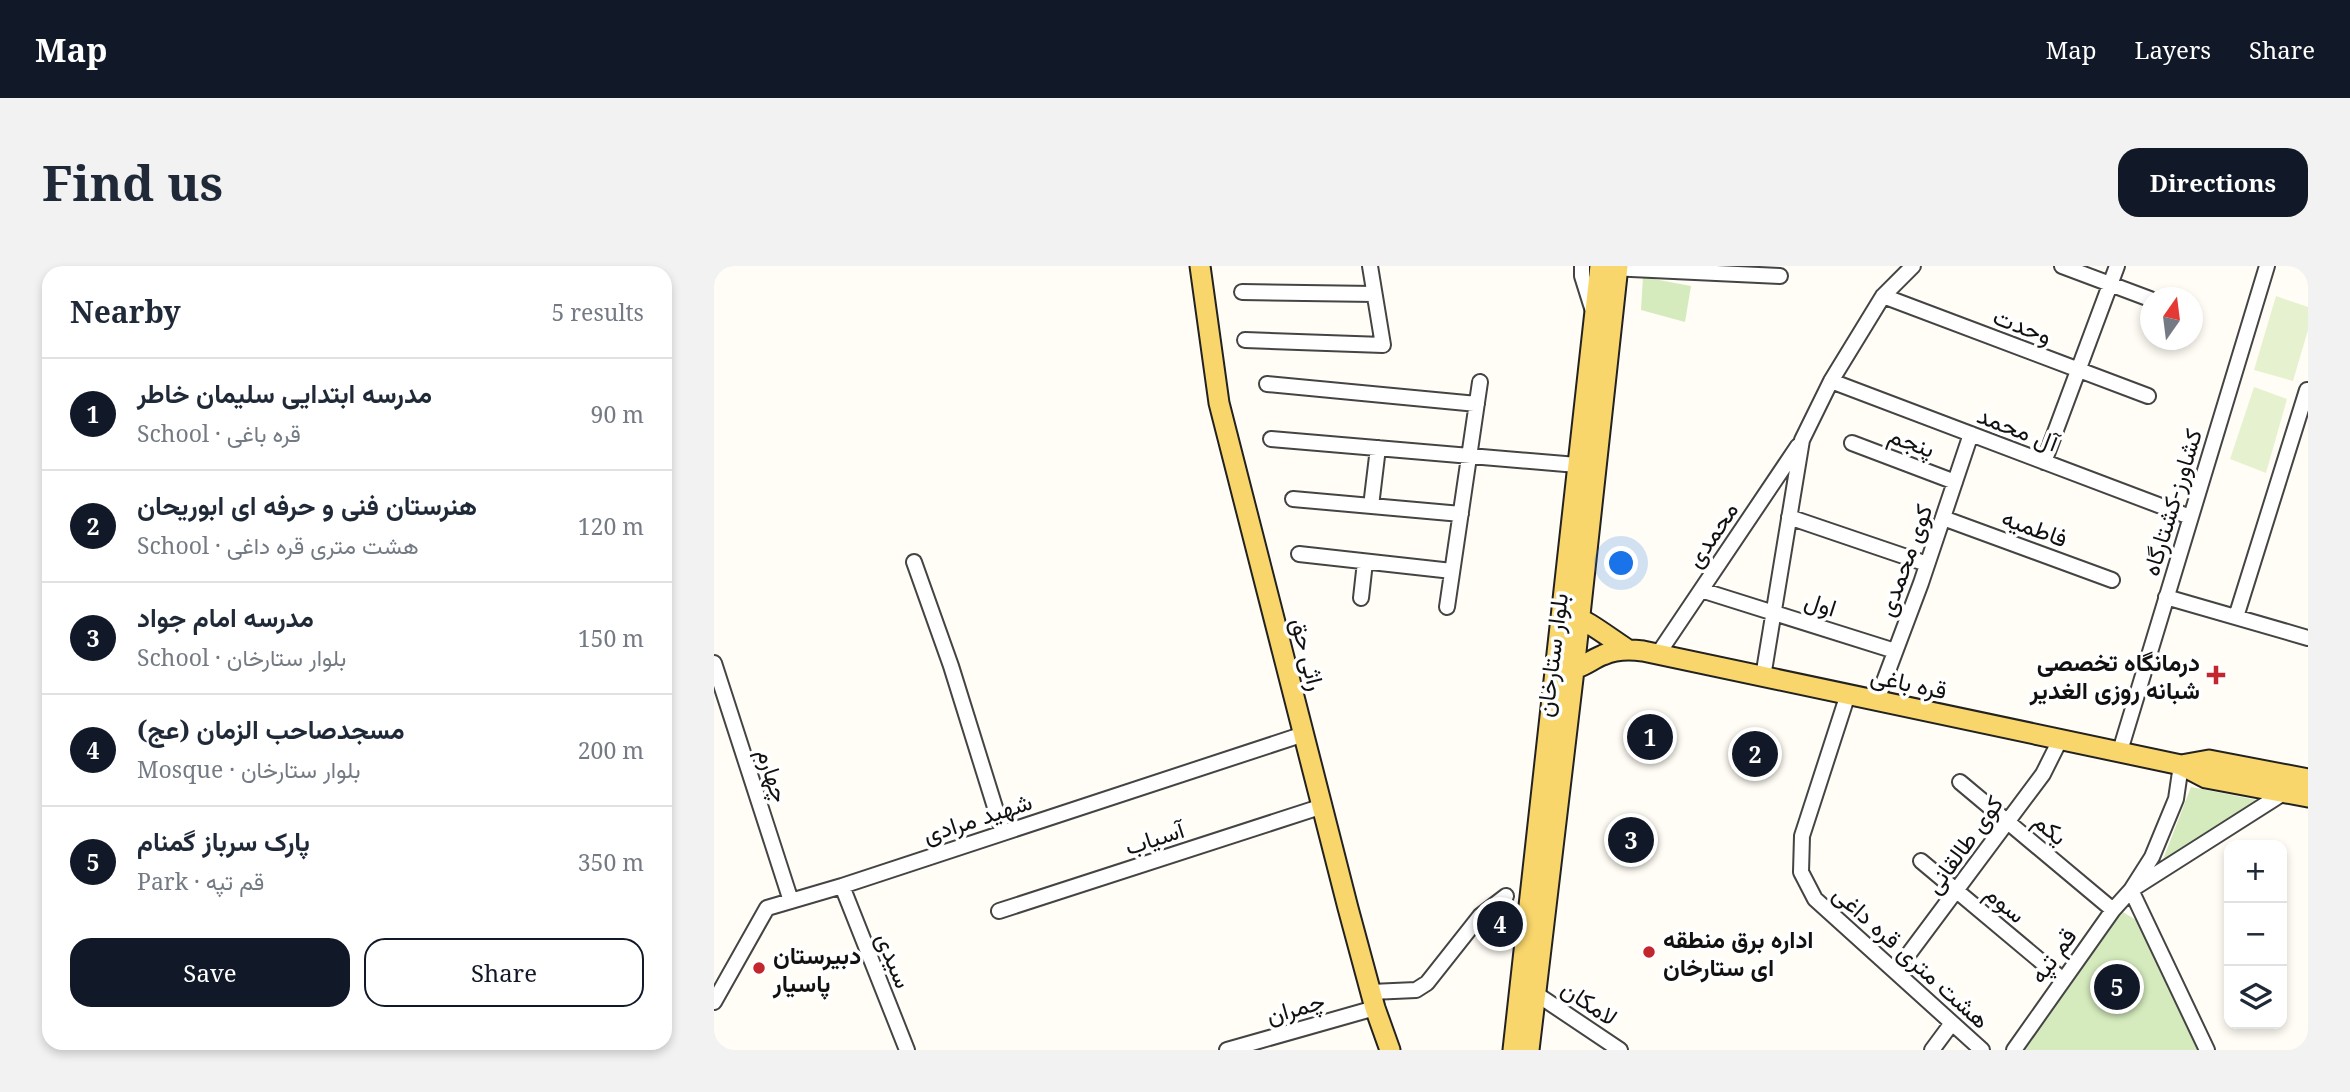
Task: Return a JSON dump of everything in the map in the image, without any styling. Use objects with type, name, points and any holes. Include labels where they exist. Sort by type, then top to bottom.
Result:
[{"type":"main road","name":"راثی حق","points":[[1200,266],[1219,403],[1373,1000],[1390,1050]]},
{"type":"main road","name":"بلوار ستارخان","points":[[1571,616],[1577,465],[1594,314],[1604,267]]},
{"type":"main road","name":"بلوار ستارخان","points":[[1513,1050],[1571,616],[1604,267]]},
{"type":"main road","name":"قره باغی","points":[[1571,616],[1627,649]]},
{"type":"main road","name":"قره باغی","points":[[1564,669],[1606,653],[1627,649],[2181,765]]},
{"type":"main road","name":"بلوار ستارخان","points":[[1529,1050],[1564,669]]},
{"type":"main road","points":[[2181,765],[2210,760],[2308,779]]},
{"type":"main road","points":[[2181,765],[2206,778],[2308,797]]},
{"type":"street","points":[[1245,340],[1382,345],[1370,266]]},
{"type":"street","name":"محمدی","points":[[1658,654],[1802,440],[1831,381],[1883,296],[1913,266]]},
{"type":"street","points":[[2062,266],[2140,295]]},
{"type":"street","points":[[2045,462],[2118,266]]},
{"type":"street","name":"کشاورز-کشتارگاه","points":[[2120,751],[2267,266]]},
{"type":"street","points":[[1604,267],[1780,276]]},
{"type":"street","points":[[1242,292],[1374,294]]},
{"type":"street","name":"وحدت","points":[[1883,296],[2148,396]]},
{"type":"street","name":"آل محمد","points":[[1831,381],[2190,517]]},
{"type":"street","points":[[1447,607],[1480,382]]},
{"type":"street","points":[[1267,384],[1477,404]]},
{"type":"street","points":[[2236,617],[2307,390]]},
{"type":"street","name":"کوی محمدی","points":[[1877,700],[1971,434]]},
{"type":"street","points":[[1271,439],[1577,465]]},
{"type":"street","name":"محمدی","points":[[1763,677],[1802,440]]},
{"type":"street","name":"پنجم","points":[[1852,443],[1955,482]]},
{"type":"street","points":[[1371,506],[1378,448]]},
{"type":"street","points":[[1293,499],[1461,513]]},
{"type":"street","points":[[1789,517],[1927,564]]},
{"type":"street","name":"فاطمیه","points":[[1943,518],[2112,580]]},
{"type":"street","points":[[1299,554],[1452,571]]},
{"type":"street","points":[[914,562],[951,666],[1003,833]]},
{"type":"street","points":[[1360,598],[1365,562]]},
{"type":"street","name":"اول","points":[[1702,590],[1895,651]]},
{"type":"street","points":[[2166,597],[2308,638]]},
{"type":"street","name":"چهارم","points":[[714,663],[791,901]]},
{"type":"street","name":"هشت متری قره داغی","points":[[1848,694],[1802,836],[1801,872],[1815,899],[1982,1050]]},
{"type":"street","name":"شهید مرادی","points":[[714,1002],[767,908],[842,886],[1304,734]]},
{"type":"street","name":"کوی طالقانی","points":[[1896,971],[2043,774],[2060,740]]},
{"type":"street","name":"قم تپه","points":[[2014,1050],[2062,979],[2131,890],[2152,857],[2176,799],[2181,765]]},
{"type":"street","name":"یکم","points":[[1960,782],[2113,910]]},
{"type":"street","name":"قم تپه","points":[[2131,890],[2285,792]]},
{"type":"street","name":"آسیاب","points":[[999,911],[1323,806]]},
{"type":"street","name":"سوم","points":[[1921,861],[2062,979]]},
{"type":"street","name":"سیدی","points":[[842,886],[906,1050]]},
{"type":"street","points":[[2131,890],[2207,1050]]},
{"type":"street","name":"چمران","points":[[1227,1050],[1373,1000],[1416,990],[1427,983],[1480,916],[1506,896]]},
{"type":"street","name":"لامکان","points":[[1535,993],[1620,1050]]},
{"type":"street","points":[[1933,1050],[1952,1023]]},
{"type":"green space","points":[[1643,277],[1691,286],[1685,322],[1641,310]]},
{"type":"green space","points":[[2276,296],[2308,307],[2308,330],[2293,381],[2254,370]]},
{"type":"green space","points":[[2254,387],[2287,399],[2266,473],[2230,459]]},
{"type":"green space","points":[[2191,787],[2257,800],[2162,862]]},
{"type":"green space","points":[[2121,911],[2143,924],[2198,1050],[2015,1050]]},
{"type":"place","name":"درمانگاه تخصصی شبانه روزی الغدیر","points":[[2216,675]]},
{"type":"place","name":"مدرسه ابتدایی سلیمان خاطر","points":[[1650,737]]},
{"type":"place","name":"هنرستان فنی و حرفه ای ابوریحان","points":[[1755,754]]},
{"type":"place","name":"مدرسه امام جواد","points":[[1631,840]]},
{"type":"place","name":"مسجدصاحب الزمان (عج)","points":[[1500,924]]},
{"type":"place","name":"اداره برق منطقه ای ستارخان","points":[[1649,952]]},
{"type":"place","name":"دبیرستان پاسیار","points":[[759,968]]},
{"type":"place","name":"پارک سرباز گمنام","points":[[2117,987]]}]
